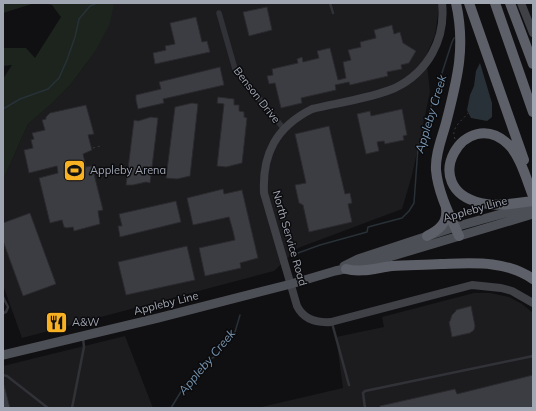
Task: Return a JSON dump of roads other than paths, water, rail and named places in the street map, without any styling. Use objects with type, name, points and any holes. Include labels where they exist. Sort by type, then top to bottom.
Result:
[{"type":"highway","points":[[456,3],[460,20],[461,34],[460,61],[437,160],[437,178],[457,232]]},
{"type":"highway","points":[[469,3],[533,185]]},
{"type":"highway","points":[[495,3],[533,112]]},
{"type":"highway","points":[[510,3],[533,64]]},
{"type":"highway","points":[[482,134],[492,135],[503,140],[515,153],[531,205],[487,204],[476,201],[459,192],[454,185],[450,170],[453,152],[459,144],[470,137],[482,134]]},
{"type":"highway","points":[[427,236],[444,224],[447,213],[446,204]]},
{"type":"highway","points":[[346,268],[356,271],[402,265],[480,263],[515,269],[533,279]]},
{"type":"main road","name":"Appleby Line","points":[[3,355],[291,284],[346,268],[360,266],[531,205]]},
{"type":"main road","name":"Appleby Line","points":[[335,271],[358,259],[427,236],[457,232]]},
{"type":"street","name":"North Service Road","points":[[442,3],[442,21],[438,43],[424,66],[410,79],[393,89],[382,93],[312,109],[294,120],[284,129],[276,138],[271,148],[267,158],[264,178],[264,193],[297,306],[308,319],[319,323],[331,322],[472,285],[486,285],[512,291],[533,303]]},
{"type":"street","points":[[521,3],[533,33]]},
{"type":"street","name":"Benson Drive","points":[[219,13],[235,69],[284,129]]},
{"type":"lane","points":[[330,3],[333,13]]},
{"type":"lane","points":[[3,298],[8,307],[6,312],[3,313]]},
{"type":"lane","points":[[331,322],[349,385]]},
{"type":"lane","points":[[72,408],[84,347],[82,336]]},
{"type":"lane","points":[[365,408],[363,393],[365,391],[533,356]]},
{"type":"lane","points":[[3,375],[7,376],[48,408]]},
{"type":"waterway","name":"Appleby Creek","points":[[3,109],[20,99],[48,89],[59,78],[75,37],[79,19],[90,6],[97,3]]},
{"type":"waterway","name":"Appleby Creek","points":[[298,253],[320,245],[367,232],[368,227],[402,218],[409,211],[414,203],[418,147],[454,38]]},
{"type":"waterway","name":"Appleby Creek","points":[[171,408],[185,385],[203,364],[214,357],[235,332],[240,315]]},
{"type":"place","name":"Appleby Arena","points":[[75,170]]},
{"type":"place","name":"A&W","points":[[56,322]]}]
